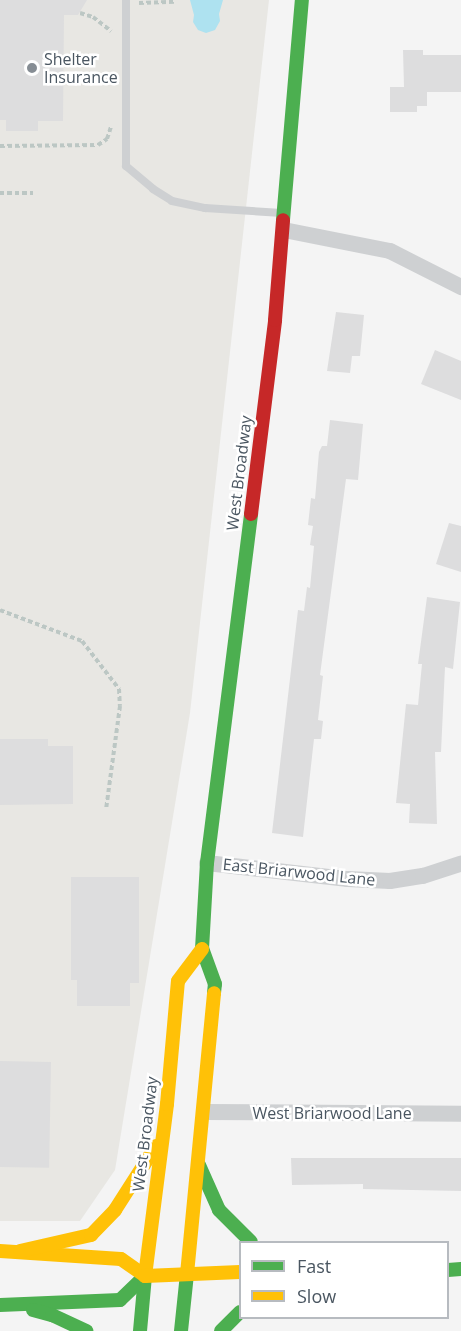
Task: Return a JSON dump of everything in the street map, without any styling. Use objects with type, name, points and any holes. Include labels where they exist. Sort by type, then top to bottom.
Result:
[{"type":"main road","name":"West Broadway","points":[[181,1331],[215,984],[202,949],[207,863],[274,332],[286,213],[302,0]]},
{"type":"main road","name":"West Broadway","points":[[140,1331],[178,981],[202,949]]},
{"type":"main road","points":[[20,1251],[91,1235],[115,1210],[162,1135]]},
{"type":"main road","points":[[198,1164],[219,1210],[250,1241]]},
{"type":"main road","points":[[0,1251],[121,1258],[146,1276],[239,1272]]},
{"type":"main road","points":[[6,1305],[120,1300],[146,1276]]},
{"type":"main road","points":[[6,1305],[52,1315],[86,1331]]},
{"type":"main road","points":[[220,1331],[239,1313]]},
{"type":"street","points":[[284,230],[390,251],[461,287]]},
{"type":"street","name":"East Briarwood Lane","points":[[207,863],[348,879],[390,881],[423,876],[461,864]]},
{"type":"street","name":"West Briarwood Lane","points":[[204,1112],[461,1114]]},
{"type":"lane","points":[[126,1],[126,166],[153,189],[172,201],[205,208],[286,213]]},
{"type":"path","points":[[126,1],[175,2]]},
{"type":"path","points":[[80,13],[93,17],[111,31]]},
{"type":"path","points":[[0,146],[98,145],[107,138],[111,129]]},
{"type":"path","points":[[0,193],[33,193]]},
{"type":"path","points":[[0,610],[82,641],[119,689],[120,706],[106,809]]},
{"type":"shaded area","name":"Shelter Insurance","points":[[0,0],[269,0],[190,713],[115,1170],[80,1221],[0,1221]]},
{"type":"water","points":[[190,0],[223,0],[219,14],[220,21],[215,30],[206,33],[198,30],[193,22],[194,15]]},
{"type":"building","name":"Shelter Insurance","points":[[0,0],[87,0],[78,15],[64,15],[63,121],[38,121],[38,131],[6,131],[6,120],[0,120]]},
{"type":"building","points":[[403,50],[423,50],[423,55],[461,55],[461,92],[427,92],[427,106],[417,106],[417,112],[390,112],[390,87],[404,87]]},
{"type":"building","points":[[336,312],[364,315],[360,356],[352,356],[350,373],[327,371]]},
{"type":"building","points":[[435,350],[461,361],[461,400],[421,384]]},
{"type":"building","points":[[330,420],[363,424],[358,480],[346,479],[320,675],[323,676],[318,720],[323,721],[321,739],[314,739],[303,837],[272,833],[298,610],[304,611],[307,587],[310,588],[314,546],[310,545],[313,526],[308,525],[311,498],[315,499],[319,452],[322,446],[327,446]]},
{"type":"building","points":[[449,523],[461,526],[461,572],[436,564]]},
{"type":"building","points":[[427,597],[460,602],[453,669],[445,667],[441,752],[435,752],[437,824],[409,823],[410,804],[396,803],[406,704],[418,705],[422,664],[418,664]]},
{"type":"building","points":[[0,739],[48,739],[48,746],[73,746],[73,804],[0,805]]},
{"type":"building","points":[[71,877],[139,877],[139,983],[130,983],[130,1006],[77,1006],[77,980],[71,980]]},
{"type":"building","points":[[0,1061],[51,1062],[49,1168],[0,1167]]},
{"type":"building","points":[[291,1158],[461,1158],[461,1191],[363,1189],[363,1184],[292,1185]]},
{"type":"traffic: fast","points":[[283,220],[302,0]]},
{"type":"traffic: fast","points":[[214,993],[215,984],[202,949],[207,863],[251,514]]},
{"type":"traffic: fast","points":[[199,1165],[219,1210],[250,1241]]},
{"type":"traffic: fast","points":[[449,1270],[461,1269]]},
{"type":"traffic: fast","points":[[181,1331],[187,1274]]},
{"type":"traffic: fast","points":[[140,1331],[145,1276]]},
{"type":"traffic: fast","points":[[0,1305],[120,1300],[145,1276]]},
{"type":"traffic: fast","points":[[33,1310],[52,1315],[86,1331]]},
{"type":"traffic: fast","points":[[221,1331],[239,1313]]},
{"type":"traffic: slow","points":[[145,1276],[167,1104],[178,981],[202,949]]},
{"type":"traffic: slow","points":[[187,1274],[214,993]]},
{"type":"traffic: slow","points":[[20,1251],[91,1235],[115,1210],[156,1146]]},
{"type":"traffic: slow","points":[[0,1251],[121,1259],[145,1276]]},
{"type":"traffic: slow","points":[[145,1276],[239,1272]]},
{"type":"traffic: jam","points":[[251,514],[275,320],[283,220]]},
{"type":"place","name":"Shelter Insurance","points":[[32,68]]}]
